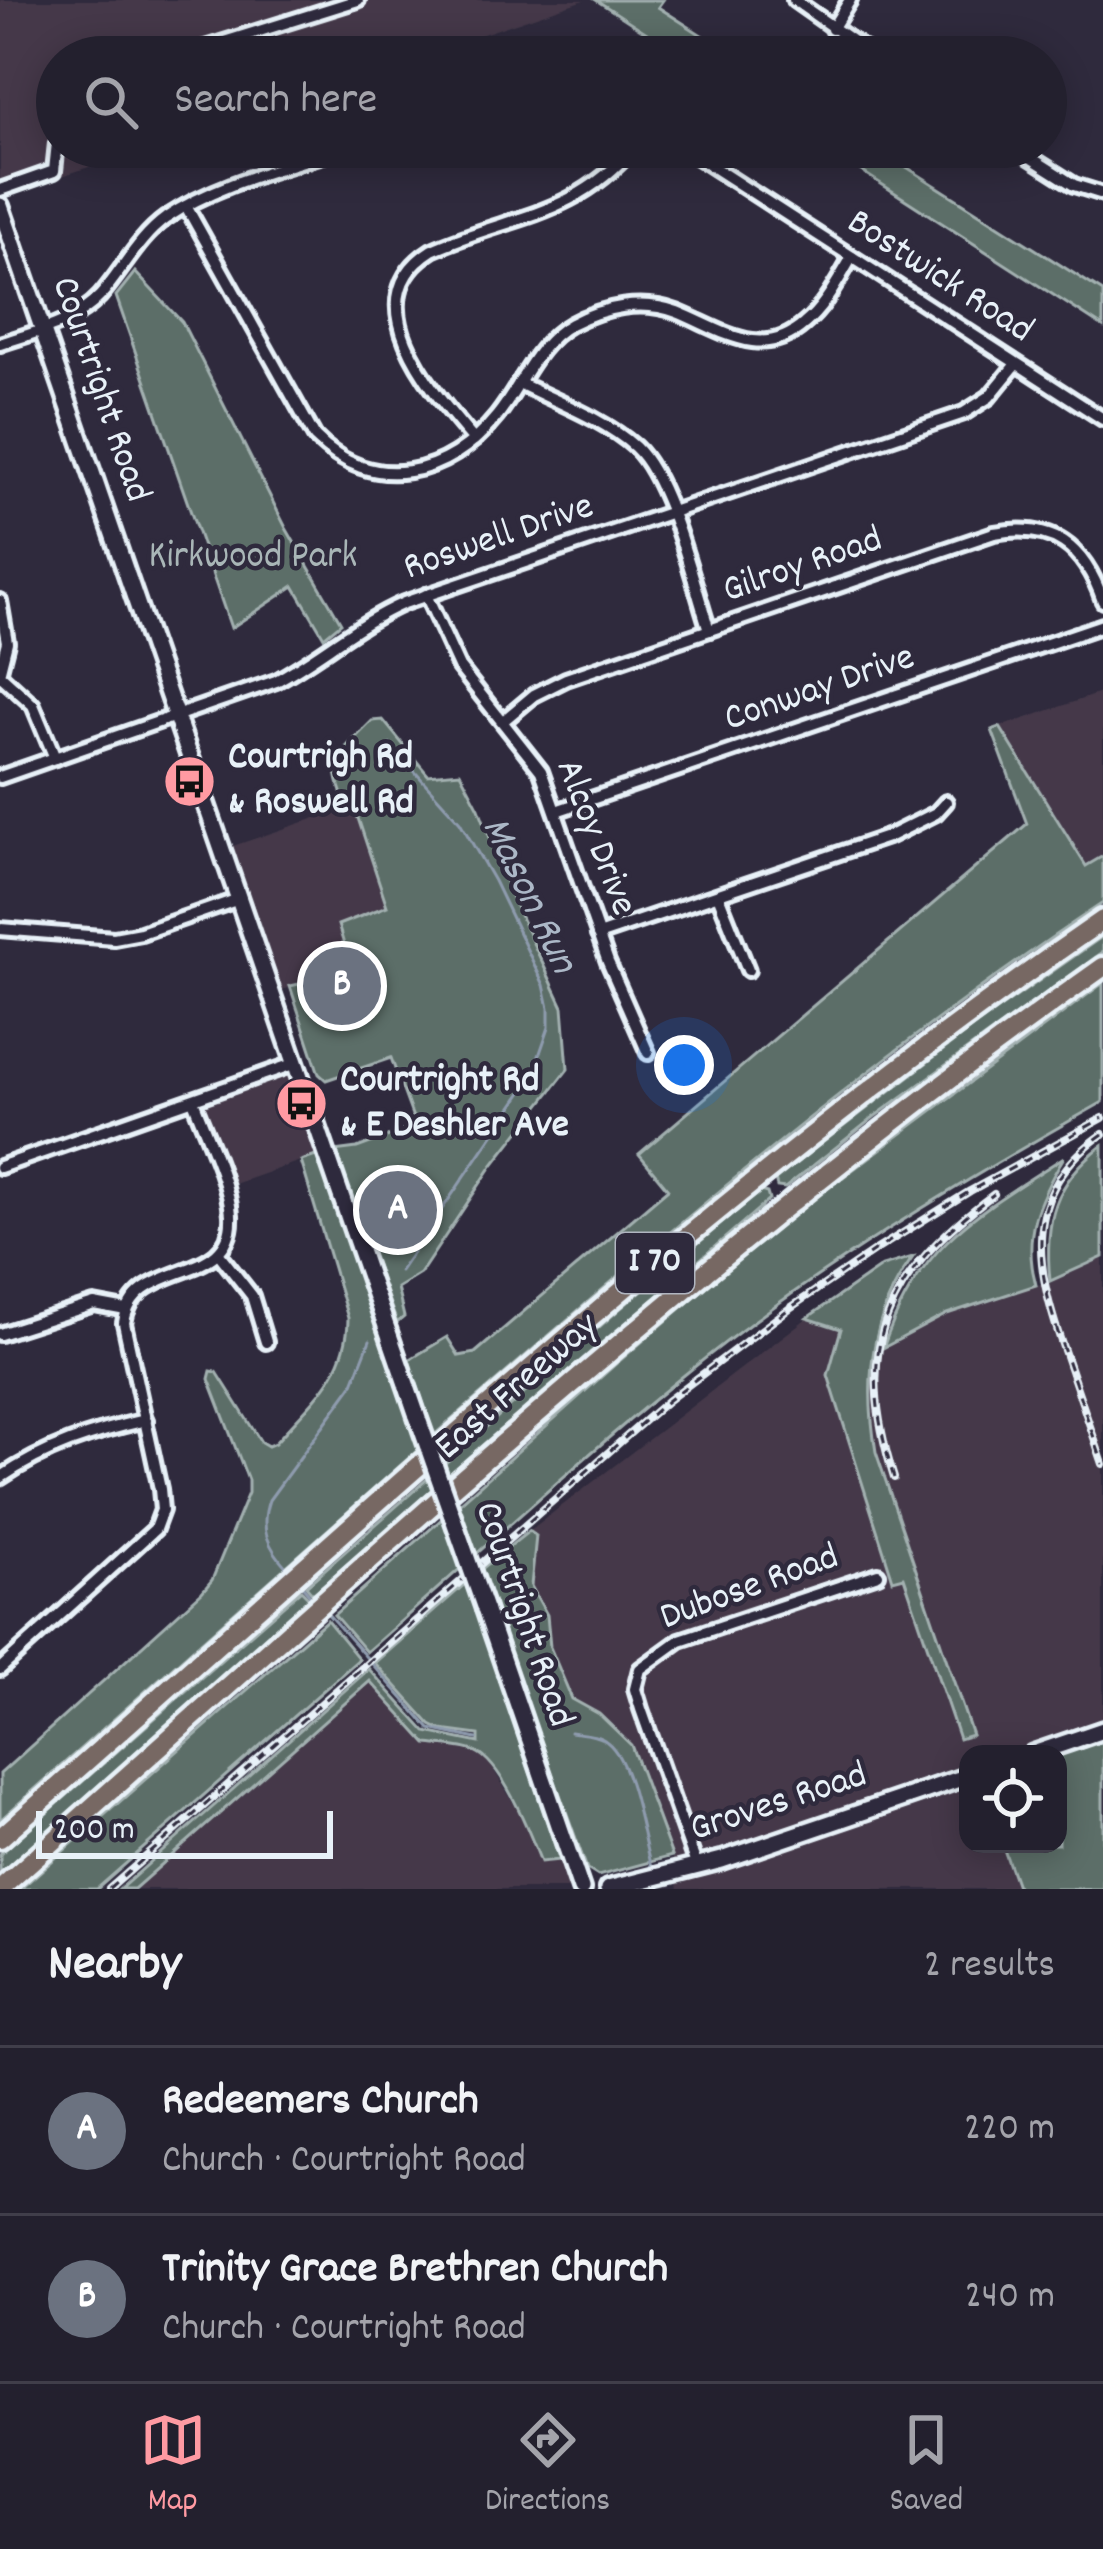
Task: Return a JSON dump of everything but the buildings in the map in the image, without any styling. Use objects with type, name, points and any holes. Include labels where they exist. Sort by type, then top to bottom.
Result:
[{"type":"highway","name":"East Freeway","points":[[0,1838],[564,1340],[760,1174],[1009,984],[1103,920]]},
{"type":"highway","name":"East Freeway","points":[[0,1889],[696,1276],[921,1098],[1103,967]]},
{"type":"street","points":[[243,36],[358,0]]},
{"type":"street","points":[[794,0],[843,36]]},
{"type":"street","points":[[832,29],[850,0]]},
{"type":"street","points":[[0,190],[53,168]]},
{"type":"street","points":[[0,344],[67,320],[98,298],[157,226],[186,206],[286,168]]},
{"type":"street","points":[[474,440],[438,398],[406,346],[398,313],[405,276],[431,250],[573,199],[596,186],[614,168]]},
{"type":"street","name":"Bostwick Road","points":[[714,168],[1103,419]]},
{"type":"street","points":[[1047,168],[1074,185],[1103,194]]},
{"type":"street","name":"Courtright Road","points":[[0,206],[581,1889]]},
{"type":"street","points":[[186,206],[306,423],[327,449],[354,467],[397,473],[436,464],[474,440],[496,417],[534,358],[563,328],[592,314],[626,306],[675,311],[732,339],[779,339],[794,333],[818,311],[852,257]]},
{"type":"street","name":"Roswell Drive","points":[[0,777],[276,681],[307,665],[376,615],[426,595],[964,413],[988,397],[1016,364]]},
{"type":"street","points":[[520,383],[631,443],[653,468],[710,630]]},
{"type":"street","name":"Gilroy Road","points":[[503,722],[534,695],[566,679],[1012,530],[1036,530],[1073,548],[1091,571],[1103,602]]},
{"type":"street","name":"Alcoy Drive","points":[[426,595],[459,667],[541,770],[598,935],[649,1053]]},
{"type":"street","points":[[0,601],[7,642],[0,673],[33,705],[55,758]]},
{"type":"street","name":"Conway Drive","points":[[556,811],[1103,626]]},
{"type":"street","points":[[598,935],[890,836],[936,813],[946,802]]},
{"type":"street","points":[[718,895],[748,970]]},
{"type":"street","points":[[0,929],[114,938],[239,899]]},
{"type":"street","points":[[0,1167],[296,1064]]},
{"type":"street","points":[[0,1669],[141,1545],[155,1529],[162,1510],[124,1322],[126,1310],[145,1286],[219,1254],[231,1233],[231,1208],[193,1100]]},
{"type":"street","points":[[219,1254],[252,1296],[266,1342]]},
{"type":"street","points":[[0,1334],[94,1304],[126,1310]]},
{"type":"street","points":[[0,1478],[35,1455],[77,1437],[146,1420]]},
{"type":"street","name":"Dubose Road","points":[[697,1867],[635,1689],[640,1669],[680,1640],[878,1574]]},
{"type":"street","points":[[1059,1745],[1103,1730]]},
{"type":"street","name":"Groves Road","points":[[608,1889],[697,1867],[959,1779]]},
{"type":"shaded area","points":[[0,0],[584,0],[477,36],[36,36],[36,168],[86,168],[0,197]]},
{"type":"shaded area","points":[[1103,692],[1103,856],[1086,867],[1000,727]]},
{"type":"shaded area","points":[[354,805],[387,907],[358,991],[307,1008],[299,985],[272,993],[224,849]]},
{"type":"shaded area","points":[[296,1065],[326,1152],[223,1188],[193,1101]]},
{"type":"shaded area","points":[[1103,1257],[1103,1737],[1067,1749],[1067,1745],[959,1745],[959,1853],[1005,1853],[1018,1889],[678,1889],[672,1856],[631,1745],[599,1714],[572,1699],[550,1647],[547,1615],[531,1586],[536,1536],[529,1531],[807,1318],[841,1328],[894,1580],[904,1576],[959,1738],[972,1734],[876,1452],[869,1410],[871,1354],[947,1314],[1050,1281]]},
{"type":"shaded area","points":[[370,1680],[427,1744],[473,1750],[487,1759],[525,1822],[541,1862],[560,1860],[571,1889],[134,1889]]},
{"type":"green space","points":[[596,0],[663,0],[658,7],[703,36],[652,36]]},
{"type":"green space","points":[[857,168],[908,168],[1103,292],[1103,327]]},
{"type":"green space","name":"Kirkwood Park","points":[[135,272],[182,322],[286,528],[341,623],[324,637],[294,586],[231,628],[116,296]]},
{"type":"green space","points":[[383,720],[428,775],[460,772],[563,1007],[568,1069],[492,1166],[420,1274],[397,1288],[404,1317],[397,1323],[334,1151],[357,1148],[416,1126],[391,1058],[326,1080],[319,1074],[290,986],[299,984],[308,1007],[358,990],[338,925],[387,906],[354,806],[347,808],[336,767],[343,751],[372,721]]},
{"type":"green space","points":[[1000,727],[1086,866],[1103,856],[1103,903],[843,1091],[434,1435],[409,1360],[447,1337],[459,1356],[475,1353],[668,1189],[639,1154],[1027,824],[992,730]]},
{"type":"green space","points":[[1103,936],[1103,952],[874,1117],[785,1188],[777,1187],[775,1179],[977,1024]]},
{"type":"green space","points":[[1103,983],[1103,1102],[887,1230],[732,1337],[602,1443],[366,1652],[334,1615],[780,1224]]},
{"type":"green space","points":[[1103,1145],[1103,1257],[1050,1281],[1049,1240],[1056,1204],[1073,1173]]},
{"type":"green space","points":[[319,1155],[420,1448],[0,1820],[0,1774],[212,1580],[248,1493],[248,1480],[209,1379],[211,1371],[217,1372],[268,1446],[313,1401],[342,1356],[348,1318],[301,1161]]},
{"type":"green space","points":[[1064,1157],[1035,1218],[1031,1250],[1036,1285],[947,1314],[883,1348],[914,1282],[933,1256],[978,1215]]},
{"type":"green space","points":[[760,1191],[769,1200],[313,1594],[306,1586]]},
{"type":"green space","points":[[913,1257],[879,1326],[871,1375],[872,1426],[876,1452],[972,1735],[959,1739],[904,1577],[893,1580],[828,1375],[841,1329],[807,1318],[882,1266]]},
{"type":"green space","points":[[529,1531],[536,1536],[531,1586],[547,1615],[550,1647],[572,1699],[599,1714],[631,1745],[672,1856],[598,1876],[587,1869],[479,1571]]},
{"type":"green space","points":[[466,1583],[560,1860],[541,1862],[515,1801],[486,1759],[465,1748],[427,1744],[370,1681],[134,1889],[120,1889],[369,1669],[426,1732],[479,1743],[479,1735],[431,1725],[375,1663]]},
{"type":"green space","points":[[301,1590],[309,1598],[301,1606],[0,1873],[0,1854]]},
{"type":"green space","points":[[327,1620],[359,1659],[97,1889],[20,1889]]},
{"type":"green space","points":[[1103,1737],[1103,1889],[1018,1889],[1005,1853],[1067,1853],[1067,1749]]},
{"type":"waterway","name":"Mason Run","points":[[390,744],[460,822],[544,985],[549,1008],[549,1027],[531,1079],[400,1271]]},
{"type":"waterway","name":"Mason Run","points":[[288,1569],[267,1537],[269,1500],[352,1386],[370,1340]]},
{"type":"waterway","name":"Mason Run","points":[[298,1581],[315,1601]]},
{"type":"waterway","name":"Mason Run","points":[[326,1612],[430,1729],[477,1739]]},
{"type":"waterway","name":"Mason Run","points":[[570,1732],[599,1737],[616,1752],[630,1783],[652,1871]]},
{"type":"railway","points":[[109,1889],[667,1401],[874,1251],[970,1191],[1103,1118]]},
{"type":"railway","points":[[1103,1134],[1075,1157],[1056,1183],[1045,1209],[1041,1237],[1042,1266],[1056,1327],[1103,1464]]},
{"type":"railway","points":[[894,1478],[877,1389],[878,1351],[887,1316],[926,1254],[994,1194]]},
{"type":"place","name":"Courtrigh Rd & Roswell Rd","points":[[189,781]]},
{"type":"place","name":"Trinity Grace Brethren Church","points":[[342,986]]},
{"type":"place","name":"Courtright Rd & E Deshler Ave","points":[[301,1104]]},
{"type":"place","name":"Redeemers Church","points":[[398,1210]]}]
